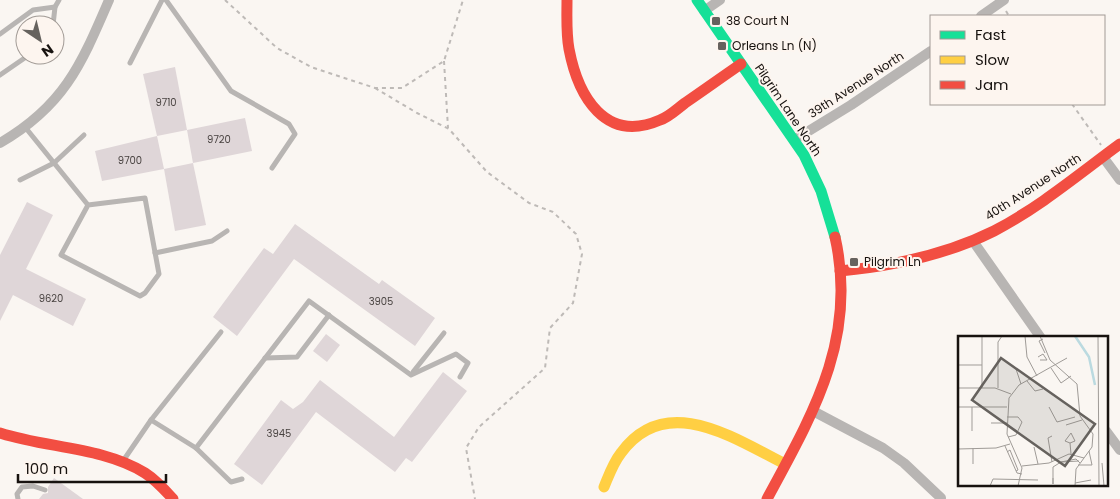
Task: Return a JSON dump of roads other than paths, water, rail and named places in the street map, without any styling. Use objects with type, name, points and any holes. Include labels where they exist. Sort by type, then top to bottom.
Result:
[{"type":"street","points":[[0,143],[25,127],[59,95],[75,74],[109,0]]},
{"type":"street","points":[[567,0],[569,48],[573,68],[581,88],[600,116],[623,128],[649,126],[661,120],[741,64]]},
{"type":"street","name":"Pilgrim Lane North","points":[[697,0],[810,166],[823,195],[833,225],[839,257],[839,321],[834,352],[826,380],[813,411],[767,499]]},
{"type":"street","points":[[704,11],[720,0]]},
{"type":"street","points":[[982,15],[1004,0]]},
{"type":"street","name":"39th Avenue North","points":[[794,140],[852,105],[930,52]]},
{"type":"street","name":"40th Avenue North","points":[[840,271],[893,265],[973,241],[1035,206],[1120,144]]},
{"type":"street","points":[[1103,157],[1120,180]]},
{"type":"street","points":[[973,241],[1040,336]]},
{"type":"street","points":[[813,411],[883,448],[904,463],[941,498]]},
{"type":"street","points":[[604,487],[614,463],[623,449],[648,428],[664,423],[681,421],[714,429],[785,464]]},
{"type":"street","points":[[0,433],[22,440],[122,462],[142,471],[159,483],[173,499]]},
{"type":"street","points":[[1108,433],[1120,450]]},
{"type":"lane","points":[[54,15],[55,6],[59,0]]},
{"type":"lane","points":[[130,63],[162,0]]},
{"type":"lane","points":[[166,0],[231,91],[289,124],[295,134],[272,168]]},
{"type":"lane","points":[[0,34],[33,10],[55,6]]},
{"type":"lane","points":[[0,76],[15,65]]},
{"type":"lane","points":[[25,127],[88,205]]},
{"type":"lane","points":[[20,180],[54,163],[84,135]]},
{"type":"lane","points":[[145,198],[159,274],[145,293],[140,296],[61,255],[88,205],[145,198]]},
{"type":"lane","points":[[155,253],[212,241],[227,231]]},
{"type":"lane","points":[[196,448],[309,301],[411,375]]},
{"type":"lane","points":[[266,358],[297,357],[330,316]]},
{"type":"lane","points":[[122,462],[151,420],[221,332]]},
{"type":"lane","points":[[411,375],[444,334]]},
{"type":"lane","points":[[411,375],[456,354],[468,363],[460,376]]},
{"type":"lane","points":[[151,420],[196,448],[231,482],[242,479]]},
{"type":"lane","points":[[18,499],[17,494],[22,487],[33,486],[46,490]]},
{"type":"place","name":"38 Court N","points":[[716,21]]},
{"type":"place","name":"Orleans Ln (N)","points":[[722,46]]},
{"type":"place","name":"Pilgrim Ln","points":[[854,262]]}]
